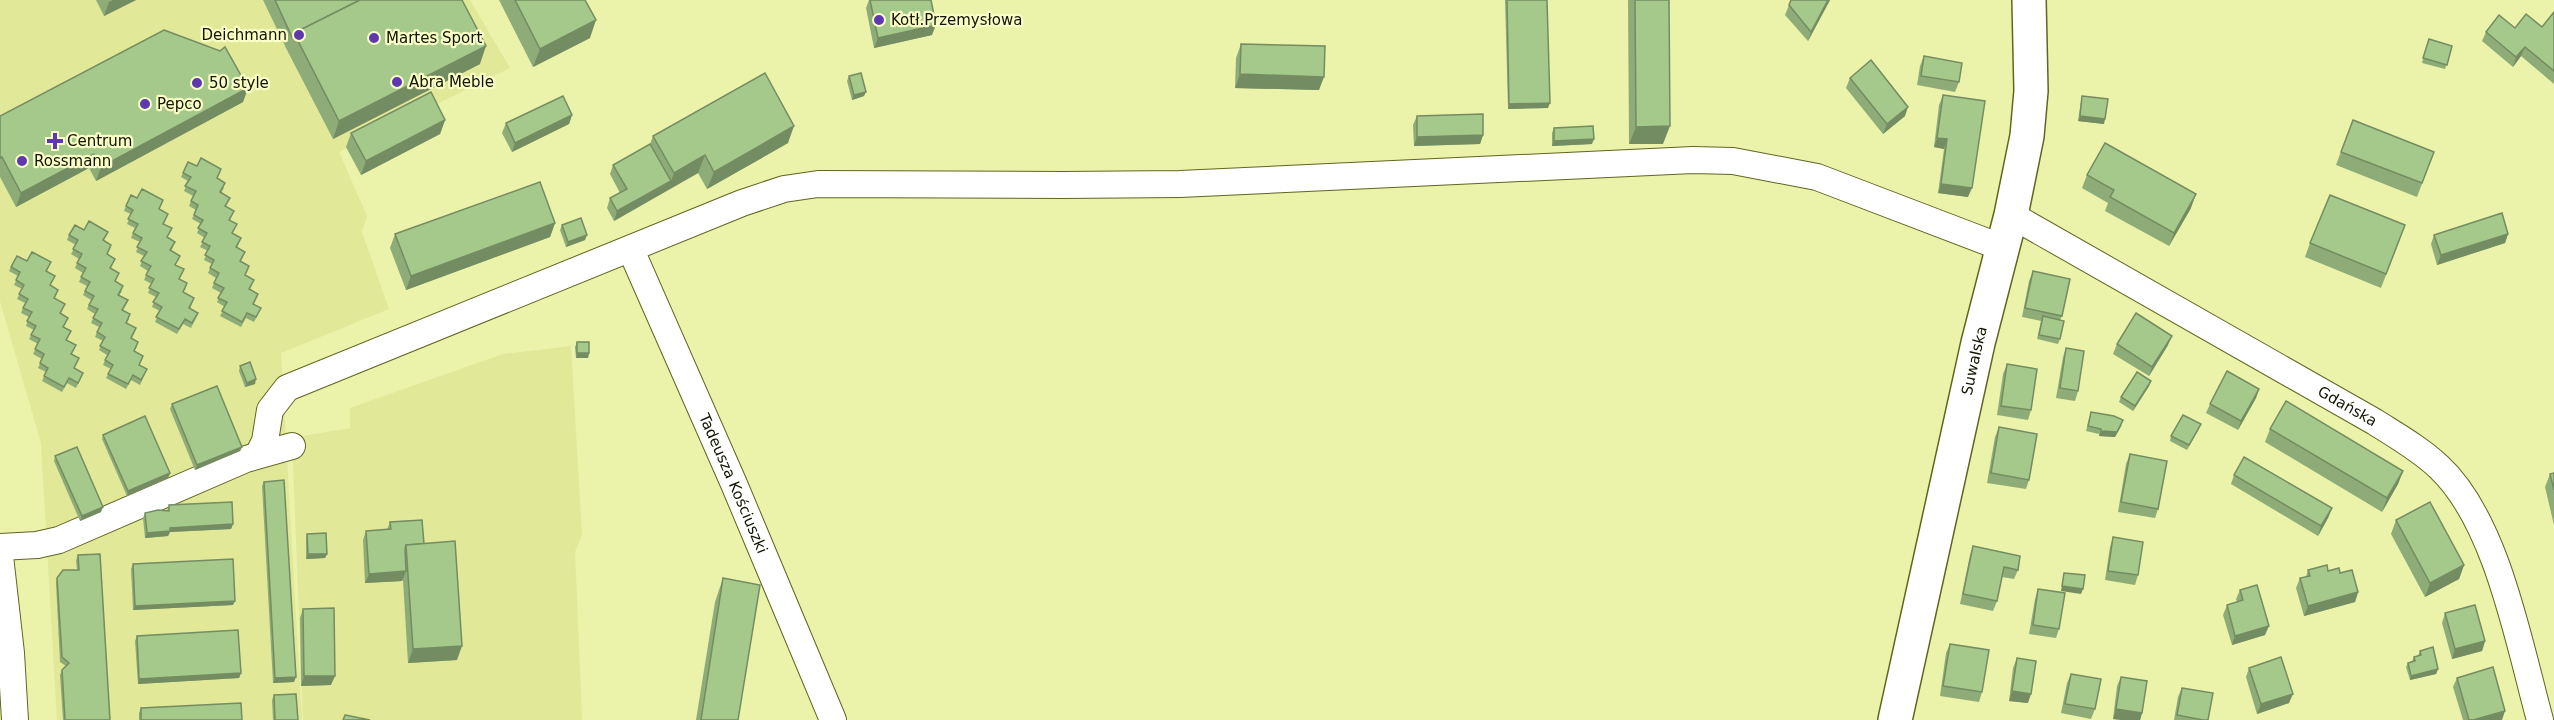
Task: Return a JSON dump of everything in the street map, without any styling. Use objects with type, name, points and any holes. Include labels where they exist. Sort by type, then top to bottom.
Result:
[{"type":"street","name":"Suwalska","points":[[1895,720],[1978,343],[2011,215],[2026,136],[2031,91],[2029,0]]},
{"type":"street","points":[[258,455],[265,441],[270,410],[287,388],[742,203],[784,189],[818,184],[1209,183],[1733,160],[1817,177],[2002,248]]},
{"type":"street","name":"Gdańska","points":[[2011,215],[2375,422],[2418,449],[2440,468],[2468,505],[2483,531],[2498,567],[2540,720]]},
{"type":"street","name":"Tadeusza Kościuszki","points":[[631,250],[734,484],[833,720]]},
{"type":"street","points":[[0,547],[37,545],[79,533],[194,480],[258,455],[291,446]]},
{"type":"street","points":[[0,556],[11,653],[15,720]]},
{"type":"shaded area","points":[[0,0],[470,0],[510,68],[339,152],[367,216],[362,232],[389,309],[281,353],[302,720],[57,720],[41,443],[0,301]]},
{"type":"shaded area","points":[[571,346],[582,535],[575,552],[582,720],[303,720],[292,438],[350,428],[350,408],[503,354]]},
{"type":"building","points":[[275,0],[360,0],[294,33],[292,37]]},
{"type":"building","points":[[360,0],[462,0],[486,46],[339,121],[294,33]]},
{"type":"building","points":[[515,0],[585,0],[596,20],[540,49]]},
{"type":"building","points":[[870,0],[931,0],[936,25],[878,38]]},
{"type":"building","points":[[1507,0],[1547,0],[1550,103],[1509,104]]},
{"type":"building","points":[[1635,0],[1669,0],[1670,126],[1636,127]]},
{"type":"building","points":[[1791,0],[1828,0],[1811,32],[1789,5]]},
{"type":"building","points":[[2554,12],[2554,71],[2525,47],[2516,57],[2486,32],[2499,15],[2515,28],[2526,14],[2542,27]]},
{"type":"building","points":[[164,30],[220,51],[225,47],[248,88],[101,167],[94,154],[21,193],[2,157],[0,158],[0,116]]},
{"type":"building","points":[[2429,39],[2452,46],[2447,65],[2423,58]]},
{"type":"building","points":[[1241,44],[1325,46],[1324,77],[1240,74]]},
{"type":"building","points":[[1924,56],[1962,63],[1959,82],[1921,76]]},
{"type":"building","points":[[1871,60],[1908,107],[1887,124],[1850,78]]},
{"type":"building","points":[[765,73],[794,126],[714,172],[705,155],[674,173],[653,136]]},
{"type":"building","points":[[861,73],[866,92],[854,95],[849,76]]},
{"type":"building","points":[[431,92],[445,120],[366,161],[351,133]]},
{"type":"building","points":[[1943,95],[1985,101],[1972,188],[1941,184],[1947,139],[1937,138]]},
{"type":"building","points":[[563,96],[572,115],[515,143],[506,123]]},
{"type":"building","points":[[2082,96],[2108,99],[2105,119],[2080,116]]},
{"type":"building","points":[[1483,114],[1483,135],[1417,137],[1417,116]]},
{"type":"building","points":[[2353,120],[2434,152],[2422,183],[2341,152]]},
{"type":"building","points":[[1593,126],[1594,139],[1554,141],[1554,128]]},
{"type":"building","points":[[2105,143],[2196,194],[2174,233],[2110,197],[2114,190],[2087,175]]},
{"type":"building","points":[[650,144],[671,181],[617,211],[610,198],[627,189],[613,165]]},
{"type":"building","points":[[201,158],[221,169],[217,178],[225,183],[220,192],[230,198],[225,206],[234,211],[229,220],[237,224],[232,233],[241,238],[236,247],[245,252],[240,261],[249,266],[245,275],[254,280],[249,289],[258,294],[253,304],[261,308],[256,317],[247,313],[242,322],[222,311],[227,302],[218,298],[224,288],[214,283],[219,273],[210,268],[214,260],[205,255],[210,246],[202,242],[207,233],[198,228],[203,220],[194,215],[198,205],[191,201],[196,191],[185,186],[191,177],[183,173],[188,162],[197,166]]},
{"type":"building","points":[[540,182],[555,223],[411,276],[395,234]]},
{"type":"building","points":[[142,189],[163,200],[159,209],[168,214],[163,224],[172,228],[167,237],[175,242],[170,250],[180,256],[175,265],[184,269],[179,279],[187,283],[183,292],[194,298],[189,308],[198,313],[192,323],[185,319],[179,329],[156,317],[162,307],[153,302],[159,293],[149,288],[154,279],[146,275],[151,266],[141,261],[147,252],[137,247],[142,238],[133,233],[138,224],[128,219],[133,210],[126,206],[131,195],[137,198]]},
{"type":"building","points":[[2330,195],[2405,225],[2386,274],[2310,243]]},
{"type":"building","points":[[2502,213],[2508,234],[2441,255],[2434,235]]},
{"type":"building","points":[[581,218],[587,235],[568,242],[562,225]]},
{"type":"building","points":[[89,221],[108,232],[103,240],[111,245],[107,254],[115,259],[110,268],[119,273],[115,281],[123,286],[118,295],[128,300],[122,310],[130,314],[126,323],[136,328],[131,338],[138,342],[134,351],[143,356],[139,365],[147,369],[141,380],[133,375],[128,384],[108,374],[113,365],[105,360],[110,351],[100,346],[105,337],[97,332],[102,323],[93,318],[98,309],[89,305],[94,296],[85,291],[90,282],[81,277],[86,268],[77,263],[82,254],[73,249],[78,240],[69,235],[75,225],[84,230]]},
{"type":"building","points":[[32,252],[51,262],[46,271],[55,276],[50,285],[58,290],[54,298],[65,304],[60,313],[68,318],[63,327],[71,331],[66,340],[76,345],[71,354],[79,358],[74,368],[83,373],[78,383],[69,378],[64,387],[44,376],[48,368],[40,363],[44,354],[35,349],[40,339],[31,335],[36,326],[27,321],[32,312],[23,308],[28,299],[19,294],[24,285],[16,280],[20,272],[11,267],[17,256],[27,261]]},
{"type":"building","points":[[2033,271],[2070,279],[2062,316],[2025,308]]},
{"type":"building","points":[[2136,313],[2172,336],[2152,367],[2117,344]]},
{"type":"building","points":[[2043,316],[2064,321],[2060,339],[2039,335]]},
{"type":"building","points":[[577,342],[589,342],[589,353],[577,353]]},
{"type":"building","points":[[2066,348],[2084,351],[2078,391],[2060,388]]},
{"type":"building","points":[[250,362],[256,379],[247,383],[240,366]]},
{"type":"building","points":[[2007,364],[2037,369],[2031,410],[2001,406]]},
{"type":"building","points":[[2227,371],[2259,389],[2241,421],[2210,404]]},
{"type":"building","points":[[2137,372],[2151,381],[2135,406],[2121,397]]},
{"type":"building","points":[[217,386],[242,447],[197,465],[172,404]]},
{"type":"building","points":[[2286,401],[2403,471],[2387,498],[2270,429]]},
{"type":"building","points":[[2091,412],[2123,420],[2117,432],[2101,431],[2101,429],[2088,426]]},
{"type":"building","points":[[2183,415],[2201,424],[2189,445],[2171,436]]},
{"type":"building","points":[[145,416],[170,473],[128,491],[103,435]]},
{"type":"building","points":[[1999,427],[2037,434],[2029,480],[1991,473]]},
{"type":"building","points":[[77,447],[103,507],[82,516],[55,456]]},
{"type":"building","points":[[2130,454],[2167,461],[2158,509],[2121,502]]},
{"type":"building","points":[[2244,457],[2332,508],[2321,526],[2234,475]]},
{"type":"building","points":[[2554,473],[2554,490],[2550,474]]},
{"type":"building","points":[[284,480],[296,677],[275,678],[264,482]]},
{"type":"building","points":[[232,502],[233,524],[170,528],[170,531],[147,533],[145,513],[158,510],[169,511],[169,505]]},
{"type":"building","points":[[2430,502],[2464,565],[2430,583],[2396,520]]},
{"type":"building","points":[[422,520],[424,544],[406,545],[406,571],[369,574],[366,531],[391,529],[390,522]]},
{"type":"building","points":[[326,533],[327,554],[308,554],[307,534]]},
{"type":"building","points":[[2113,537],[2143,542],[2138,575],[2108,571]]},
{"type":"building","points":[[455,541],[462,646],[413,649],[406,545]]},
{"type":"building","points":[[1973,546],[2020,556],[2018,570],[2004,567],[1997,601],[1963,594]]},
{"type":"building","points":[[100,554],[110,720],[65,720],[62,670],[69,663],[62,657],[57,578],[63,570],[79,570],[78,555]]},
{"type":"building","points":[[233,559],[235,601],[135,606],[133,564]]},
{"type":"building","points":[[2327,565],[2328,571],[2339,568],[2340,573],[2352,570],[2358,592],[2308,606],[2300,578],[2310,576],[2308,570]]},
{"type":"building","points":[[2064,573],[2085,575],[2083,589],[2062,586]]},
{"type":"building","points":[[723,578],[760,585],[738,720],[701,720]]},
{"type":"building","points":[[2257,585],[2269,626],[2235,636],[2227,605],[2243,600],[2240,590]]},
{"type":"building","points":[[2038,589],[2065,593],[2059,629],[2033,625]]},
{"type":"building","points":[[2475,605],[2485,641],[2455,649],[2445,613]]},
{"type":"building","points":[[334,608],[335,676],[304,676],[303,609]]},
{"type":"building","points":[[238,630],[241,673],[139,679],[137,636]]},
{"type":"building","points":[[1950,644],[1989,650],[1982,692],[1943,686]]},
{"type":"building","points":[[2433,647],[2438,669],[2411,676],[2408,663],[2415,661],[2414,657],[2421,655],[2420,651]]},
{"type":"building","points":[[2281,657],[2293,694],[2261,704],[2249,668]]},
{"type":"building","points":[[2017,658],[2036,661],[2031,694],[2012,691]]},
{"type":"building","points":[[2493,667],[2505,711],[2469,720],[2457,678]]},
{"type":"building","points":[[2071,674],[2101,679],[2095,709],[2065,704]]},
{"type":"building","points":[[2121,677],[2147,681],[2142,713],[2116,709]]},
{"type":"building","points":[[2182,688],[2213,693],[2208,720],[2177,715]]},
{"type":"building","points":[[296,694],[298,720],[275,720],[274,695]]},
{"type":"building","points":[[241,703],[242,720],[141,720],[141,708]]},
{"type":"building","points":[[345,715],[370,720],[343,720]]},
{"type":"place","name":"Kotł.Przemysłowa","points":[[879,20]]},
{"type":"place","name":"Deichmann","points":[[299,35]]},
{"type":"place","name":"Martes Sport","points":[[374,38]]},
{"type":"place","name":"Abra Meble","points":[[397,82]]},
{"type":"place","name":"50 style","points":[[197,83]]},
{"type":"place","name":"Pepco","points":[[145,104]]},
{"type":"place","name":"Centrum","points":[[55,141]]},
{"type":"place","name":"Rossmann","points":[[22,161]]}]
